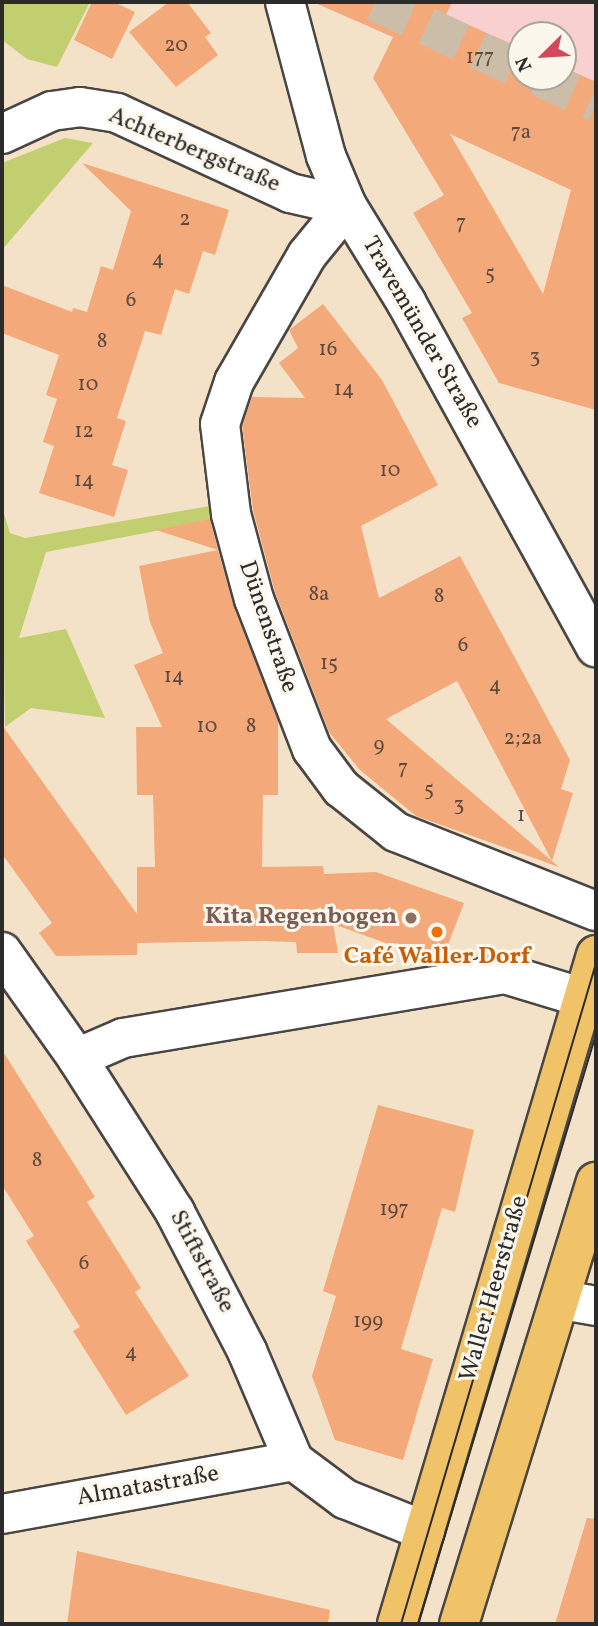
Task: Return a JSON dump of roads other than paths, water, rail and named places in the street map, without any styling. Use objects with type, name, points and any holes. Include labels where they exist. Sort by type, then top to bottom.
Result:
[{"type":"main road","name":"Waller Heerstraße","points":[[397,1624],[590,1000],[596,955]]},
{"type":"main road","points":[[459,1624],[579,1303],[596,1182]]},
{"type":"street","name":"Travemünder Straße","points":[[285,2],[326,156],[347,206],[406,302],[596,647]]},
{"type":"street","name":"Achterbergstraße","points":[[2,134],[52,111],[80,107],[117,113],[289,193],[347,206]]},
{"type":"street","name":"Dünenstraße","points":[[347,206],[307,255],[234,382],[220,424],[231,514],[254,599],[312,749],[341,788],[396,832],[596,911]]},
{"type":"street","name":"Stiftstraße","points":[[2,952],[77,1058],[175,1212],[247,1351],[294,1461]]},
{"type":"street","points":[[77,1058],[122,1038],[506,974],[590,1000],[412,1624]]},
{"type":"street","points":[[294,1461],[345,1499],[425,1531]]},
{"type":"street","name":"Almatastraße","points":[[2,1514],[294,1461]]},
{"type":"tunnel","points":[[375,2],[507,63]]},
{"type":"tunnel","points":[[569,91],[596,103]]},
{"type":"tram line","points":[[401,1624],[596,963]]},
{"type":"tram line","points":[[418,1624],[596,1034]]},
{"type":"place","name":"Kita Regenbogen","points":[[411,918]]},
{"type":"place","name":"Café Waller Dorf","points":[[437,932]]}]
